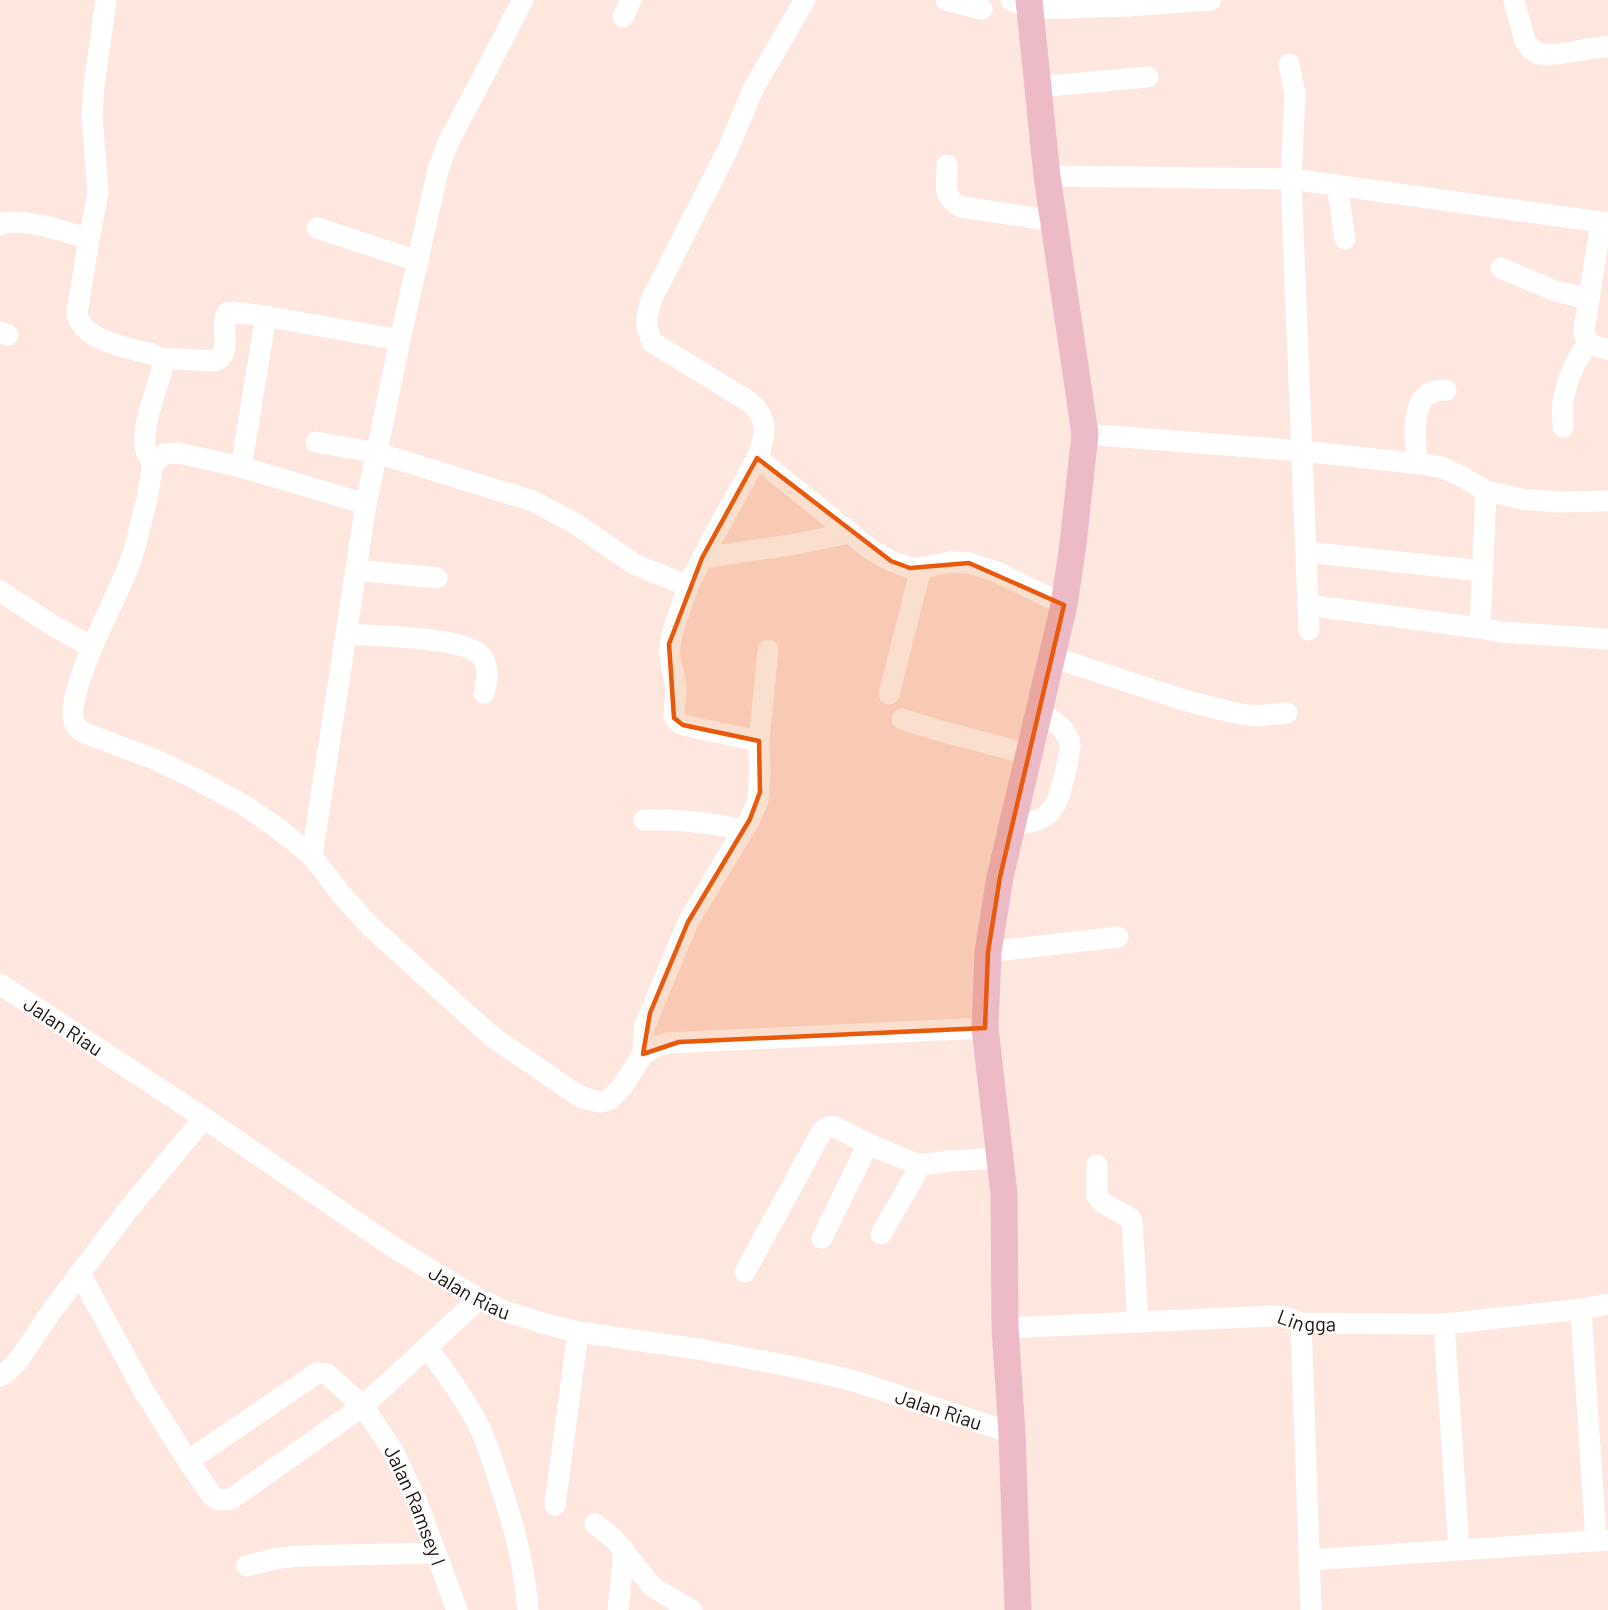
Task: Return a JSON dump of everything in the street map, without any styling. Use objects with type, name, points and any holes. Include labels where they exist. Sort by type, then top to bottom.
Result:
[{"type":"main road","points":[[1018,1610],[1012,1433],[1005,1328],[1004,1194],[986,1028],[988,952],[1000,877],[1064,604],[1074,544],[1085,434],[1047,176],[1037,87],[1023,3]]},
{"type":"street","points":[[105,0],[92,115],[98,193],[77,309],[81,324],[101,339],[159,358],[214,361],[223,356],[225,340],[223,320],[227,313],[232,312],[400,340]]},
{"type":"street","points":[[312,856],[366,504],[438,170],[448,143],[523,0]]},
{"type":"street","points":[[759,741],[679,723],[674,718],[675,686],[669,659],[669,644],[688,586],[757,458],[762,446],[763,420],[760,413],[748,401],[652,342],[646,327],[646,318],[651,300],[728,149],[754,87],[805,0]]},
{"type":"street","points":[[946,0],[982,9]]},
{"type":"street","points":[[1023,3],[1129,6],[1211,0]]},
{"type":"street","points":[[1514,0],[1525,42],[1538,54],[1551,55],[1608,46]]},
{"type":"street","points":[[1289,64],[1294,94],[1291,179],[1309,630]]},
{"type":"street","points":[[1037,87],[1148,77]]},
{"type":"street","points":[[947,165],[947,196],[953,204],[1054,221]]},
{"type":"street","points":[[1047,176],[1291,179],[1604,223],[1584,330],[1585,340],[1599,346]]},
{"type":"street","points":[[1337,185],[1345,239]]},
{"type":"street","points":[[0,223],[42,224],[88,239]]},
{"type":"street","points":[[317,228],[418,261]]},
{"type":"street","points":[[1502,268],[1555,291],[1589,299]]},
{"type":"street","points":[[242,467],[266,316]]},
{"type":"street","points":[[1563,427],[1563,402],[1574,366],[1582,350],[1599,346]]},
{"type":"street","points":[[153,464],[146,452],[145,439],[162,370],[159,358]]},
{"type":"street","points":[[1417,464],[1415,423],[1417,410],[1422,400],[1432,392],[1446,390]]},
{"type":"street","points":[[1085,434],[1302,452],[1441,467],[1486,491],[1522,499],[1557,502],[1608,501]]},
{"type":"street","points":[[316,442],[377,453],[532,501],[576,524],[634,564],[688,586]]},
{"type":"street","points":[[366,504],[242,467],[173,452],[164,454],[153,464],[147,499],[126,573],[85,665],[73,708],[74,721],[78,729],[87,734],[154,759],[216,789],[276,827],[312,856],[340,894],[369,925],[494,1038],[580,1097],[600,1102],[609,1100],[622,1088],[643,1054],[645,1029],[650,1013],[688,922],[750,819],[760,792],[759,741],[768,650]]},
{"type":"street","points":[[757,458],[880,556],[910,568],[951,562],[978,565],[1064,604]]},
{"type":"street","points":[[1480,628],[1486,491]]},
{"type":"street","points":[[702,558],[790,545],[850,533]]},
{"type":"street","points":[[1307,552],[1482,571]]},
{"type":"street","points":[[889,694],[921,568]]},
{"type":"street","points":[[356,570],[437,578]]},
{"type":"street","points":[[0,591],[43,620],[92,647]]},
{"type":"street","points":[[1308,605],[1501,632],[1608,639]]},
{"type":"street","points":[[347,634],[408,637],[468,647],[482,657],[487,668],[484,693]]},
{"type":"street","points":[[1052,657],[1187,701],[1230,712],[1255,716],[1287,713]]},
{"type":"street","points":[[1013,825],[1043,818],[1053,808],[1058,797],[1070,746],[1066,733],[1058,724],[1039,713]]},
{"type":"street","points":[[902,719],[1028,754]]},
{"type":"street","points":[[644,820],[689,821],[744,830]]},
{"type":"street","points":[[988,952],[1119,937]]},
{"type":"street","name":"Jalan Riau","points":[[0,984],[204,1118],[393,1247],[479,1299],[524,1318],[578,1332],[698,1349],[855,1381],[1012,1433]]},
{"type":"street","points":[[643,1054],[655,1047],[679,1042],[986,1028]]},
{"type":"street","points":[[0,1376],[18,1361],[51,1312],[127,1211],[204,1118]]},
{"type":"street","points":[[745,1272],[823,1130],[829,1127],[835,1127],[898,1158],[921,1165],[1001,1158]]},
{"type":"street","points":[[822,1238],[868,1144]]},
{"type":"street","points":[[881,1234],[921,1165]]},
{"type":"street","points":[[1097,1165],[1097,1196],[1103,1203],[1132,1221],[1138,1322]]},
{"type":"street","points":[[80,1274],[145,1393],[213,1497],[220,1500],[228,1500],[363,1406],[479,1299]]},
{"type":"street","name":"Lingga","points":[[1005,1328],[1272,1316],[1282,1316],[1301,1323],[1444,1324],[1608,1304]]},
{"type":"street","points":[[1310,1560],[1602,1541],[1581,1309]]},
{"type":"street","points":[[1301,1323],[1311,1610]]},
{"type":"street","points":[[1444,1324],[1458,1550]]},
{"type":"street","points":[[555,1505],[578,1332]]},
{"type":"street","points":[[427,1347],[463,1398],[488,1448],[518,1546],[528,1610]]},
{"type":"street","name":"Jalan Ramsey I","points":[[188,1461],[317,1373],[327,1374],[363,1406],[393,1451],[417,1502],[458,1610]]},
{"type":"street","points":[[595,1524],[614,1539],[650,1584],[692,1610]]},
{"type":"street","points":[[618,1610],[624,1551]]},
{"type":"street","points":[[247,1566],[298,1556],[436,1553]]},
{"type":"highlighted area","points":[[757,458],[891,561],[910,568],[969,563],[1064,605],[1000,877],[988,952],[985,1028],[679,1042],[643,1054],[650,1013],[688,922],[750,819],[760,792],[759,741],[683,725],[674,718],[669,644],[702,558]]}]
